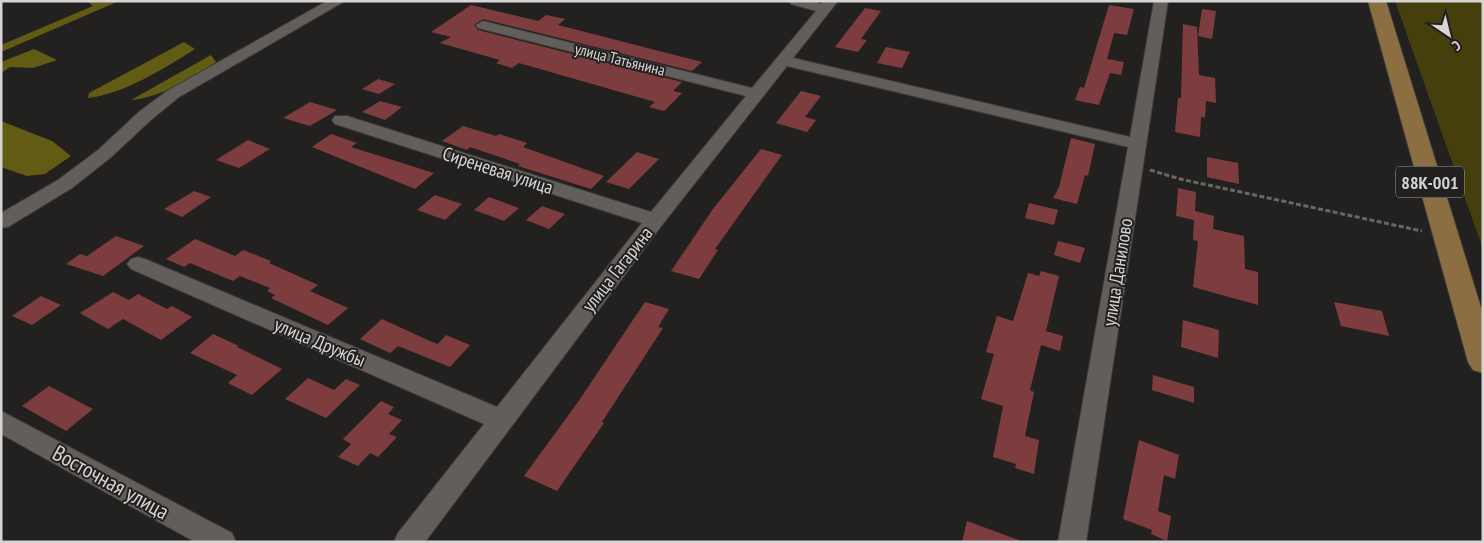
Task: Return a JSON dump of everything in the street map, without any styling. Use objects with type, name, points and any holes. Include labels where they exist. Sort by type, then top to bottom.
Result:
[{"type":"main road","name":"88К-001","points":[[1377,1],[1483,362]]},
{"type":"street","points":[[1,222],[65,184],[104,154],[146,115],[173,94],[338,1]]},
{"type":"street","points":[[796,1],[828,5]]},
{"type":"street","name":"улица Данилово","points":[[1072,542],[1139,144],[1160,1]]},
{"type":"street","name":"улица Гагарина","points":[[408,542],[654,220],[828,5]]},
{"type":"street","name":"улица Татьянина","points":[[483,25],[756,94]]},
{"type":"street","points":[[783,60],[1139,144]]},
{"type":"street","name":"Сиреневая улица","points":[[341,120],[654,220]]},
{"type":"street","name":"улица Дружбы","points":[[138,264],[501,420]]},
{"type":"street","name":"Восточная улица","points":[[1,421],[222,542]]},
{"type":"path","points":[[1135,165],[1180,179],[1422,231]]},
{"type":"shaded area","points":[[87,1],[119,1],[1,52],[1,45],[93,6]]},
{"type":"shaded area","points":[[1395,1],[1483,1],[1483,249]]},
{"type":"shaded area","points":[[184,42],[195,49],[130,86],[102,96],[88,98],[89,93]]},
{"type":"shaded area","points":[[34,49],[57,60],[33,68],[10,67],[1,73],[1,62]]},
{"type":"shaded area","points":[[211,55],[216,62],[186,81],[154,95],[131,100]]},
{"type":"shaded area","points":[[1,121],[52,141],[71,156],[45,174],[27,176],[1,167]]},
{"type":"building","points":[[471,5],[538,21],[546,15],[565,19],[558,25],[702,62],[692,71],[483,19],[474,25],[478,30],[682,82],[673,91],[682,93],[664,111],[649,107],[655,102],[519,63],[512,68],[496,63],[500,60],[440,43],[451,37],[431,32]]},
{"type":"building","points":[[1109,5],[1134,9],[1127,35],[1114,33],[1107,59],[1124,62],[1121,75],[1110,73],[1099,105],[1075,100],[1080,87],[1084,88]]},
{"type":"building","points":[[865,8],[881,11],[861,39],[867,40],[858,52],[835,47]]},
{"type":"building","points":[[1202,9],[1216,11],[1212,39],[1198,36]]},
{"type":"building","points":[[1183,24],[1197,27],[1199,75],[1215,78],[1216,103],[1206,101],[1205,118],[1201,117],[1200,137],[1175,132],[1178,98],[1181,98]]},
{"type":"building","points":[[886,47],[910,52],[902,68],[877,63]]},
{"type":"building","points":[[378,79],[395,84],[379,94],[362,89]]},
{"type":"building","points":[[801,91],[821,96],[805,117],[816,120],[807,132],[776,123]]},
{"type":"building","points":[[380,101],[402,107],[385,120],[362,112]]},
{"type":"building","points":[[310,102],[337,110],[310,126],[283,118]]},
{"type":"building","points":[[463,126],[496,136],[499,134],[527,143],[523,147],[604,176],[591,189],[518,166],[520,164],[470,147],[467,150],[442,141]]},
{"type":"building","points":[[331,134],[357,143],[351,147],[434,173],[415,189],[312,147]]},
{"type":"building","points":[[1071,138],[1095,144],[1088,176],[1085,175],[1077,204],[1053,198],[1059,187]]},
{"type":"building","points":[[248,140],[270,149],[239,168],[216,160]]},
{"type":"building","points":[[761,149],[782,155],[715,249],[718,250],[699,279],[671,271],[713,209]]},
{"type":"building","points":[[637,152],[659,159],[629,189],[606,182]]},
{"type":"building","points":[[1207,157],[1238,163],[1239,184],[1207,177]]},
{"type":"building","points":[[1178,188],[1196,192],[1195,211],[1214,216],[1213,229],[1244,236],[1245,269],[1258,272],[1258,305],[1193,287],[1198,241],[1193,240],[1194,220],[1176,216]]},
{"type":"building","points":[[194,191],[211,197],[182,217],[164,209]]},
{"type":"building","points":[[435,195],[462,204],[445,220],[417,210]]},
{"type":"building","points":[[489,197],[519,208],[504,221],[474,210]]},
{"type":"building","points":[[1029,203],[1058,210],[1054,225],[1025,218]]},
{"type":"building","points":[[542,206],[565,214],[549,229],[526,220]]},
{"type":"building","points":[[116,236],[144,246],[103,276],[66,264],[80,254],[87,256]]},
{"type":"building","points":[[195,239],[235,256],[243,250],[271,261],[269,263],[318,285],[310,291],[348,308],[328,325],[271,298],[275,295],[267,291],[270,288],[240,276],[233,281],[190,263],[184,267],[166,259]]},
{"type":"building","points":[[1058,241],[1085,248],[1080,263],[1054,255]]},
{"type":"building","points":[[1041,271],[1059,276],[1046,331],[1063,336],[1060,351],[1041,345],[1030,390],[1034,392],[1025,436],[1039,440],[1034,474],[1015,468],[1016,464],[993,457],[1003,406],[981,399],[994,354],[986,352],[997,316],[1013,321],[1028,273],[1039,276]]},
{"type":"building","points":[[113,292],[129,300],[138,294],[167,309],[172,306],[192,317],[161,340],[123,319],[108,329],[80,313]]},
{"type":"building","points":[[41,296],[61,305],[32,325],[12,316]]},
{"type":"building","points":[[645,302],[669,309],[658,327],[663,328],[602,422],[604,423],[557,491],[524,476],[578,402]]},
{"type":"building","points":[[1334,302],[1382,311],[1389,336],[1341,326]]},
{"type":"building","points":[[382,319],[438,344],[446,335],[470,345],[450,367],[398,346],[390,353],[360,339]]},
{"type":"building","points":[[1183,320],[1219,330],[1218,358],[1181,347]]},
{"type":"building","points":[[213,334],[282,369],[252,395],[228,383],[237,375],[190,353]]},
{"type":"building","points":[[1153,375],[1194,387],[1194,403],[1152,390]]},
{"type":"building","points":[[308,378],[334,390],[346,379],[360,385],[326,418],[285,399]]},
{"type":"building","points":[[49,386],[93,409],[66,431],[22,406]]},
{"type":"building","points":[[381,401],[394,407],[388,414],[402,420],[389,434],[397,437],[378,457],[370,453],[358,466],[338,457],[351,444],[343,439]]},
{"type":"building","points":[[1139,440],[1179,455],[1175,479],[1164,475],[1158,511],[1171,516],[1167,541],[1151,534],[1152,530],[1123,519]]},
{"type":"building","points":[[967,521],[1019,540],[1019,542],[962,542]]}]
